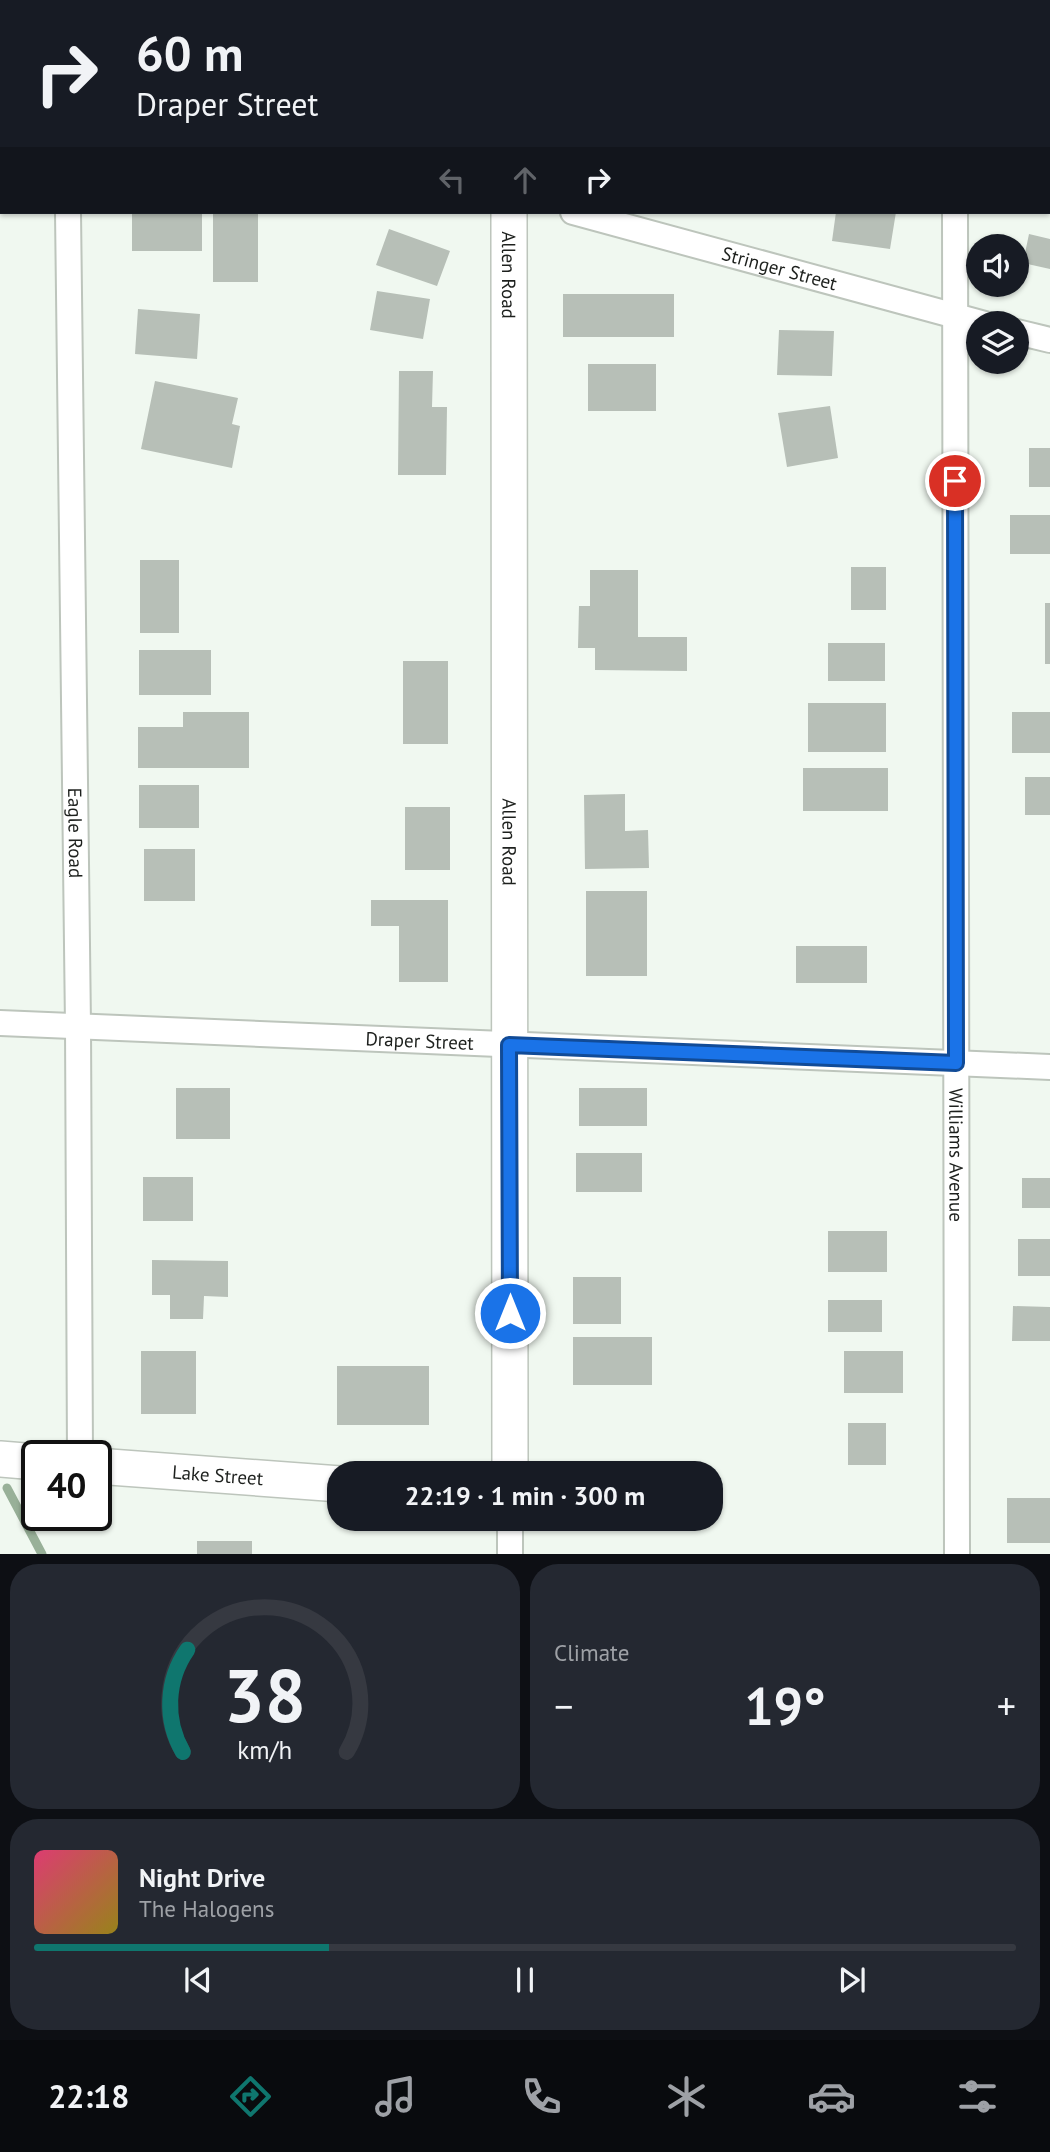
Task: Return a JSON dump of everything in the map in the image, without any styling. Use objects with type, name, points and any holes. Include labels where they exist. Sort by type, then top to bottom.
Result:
[{"type":"street","name":"Eagle Road","points":[[68,214],[80,1440]]},
{"type":"street","name":"Allen Road","points":[[509,214],[510,1461]]},
{"type":"street","name":"Stringer Street","points":[[580,214],[966,319]]},
{"type":"street","name":"Williams Avenue","points":[[955,214],[957,1553]]},
{"type":"street","points":[[1029,335],[1050,340]]},
{"type":"street","name":"Draper Street","points":[[0,1023],[1050,1067]]},
{"type":"street","points":[[0,1459],[21,1461]]},
{"type":"street","name":"Lake Street","points":[[112,1467],[327,1483]]},
{"type":"street","points":[[510,1531],[510,1553]]},
{"type":"building","points":[[132,214],[202,214],[202,251],[132,251]]},
{"type":"building","points":[[213,214],[258,214],[258,282],[213,282]]},
{"type":"building","points":[[836,214],[896,214],[890,249],[832,241]]},
{"type":"building","points":[[389,229],[450,251],[437,286],[376,265]]},
{"type":"building","points":[[1029,234],[1050,239],[1050,269],[1029,264]]},
{"type":"building","points":[[377,291],[430,299],[423,339],[370,330]]},
{"type":"building","points":[[563,294],[674,294],[674,337],[563,337]]},
{"type":"building","points":[[138,309],[200,314],[197,359],[135,354]]},
{"type":"building","points":[[779,330],[834,331],[832,376],[777,375]]},
{"type":"building","points":[[588,364],[656,364],[656,411],[588,411]]},
{"type":"building","points":[[399,371],[433,371],[432,407],[447,407],[446,475],[398,475]]},
{"type":"building","points":[[155,381],[238,398],[232,424],[240,426],[232,468],[141,449]]},
{"type":"building","points":[[830,406],[838,458],[787,467],[778,413]]},
{"type":"building","points":[[1029,448],[1050,448],[1050,487],[1029,487]]},
{"type":"building","points":[[1010,515],[1050,515],[1050,554],[1010,554]]},
{"type":"building","points":[[140,560],[179,560],[179,633],[140,633]]},
{"type":"building","points":[[851,567],[886,567],[886,610],[851,610]]},
{"type":"building","points":[[590,570],[638,570],[638,637],[687,637],[687,671],[595,670],[595,648],[578,648],[579,606],[590,606]]},
{"type":"building","points":[[1045,603],[1050,603],[1050,664],[1045,664]]},
{"type":"building","points":[[828,643],[885,643],[885,681],[828,681]]},
{"type":"building","points":[[139,650],[211,650],[211,695],[139,695]]},
{"type":"building","points":[[403,661],[448,661],[448,744],[403,744]]},
{"type":"building","points":[[808,703],[886,703],[886,752],[808,752]]},
{"type":"building","points":[[183,712],[249,712],[249,768],[138,768],[138,727],[183,727]]},
{"type":"building","points":[[1012,712],[1050,712],[1050,753],[1012,753]]},
{"type":"building","points":[[803,768],[888,768],[888,811],[803,811]]},
{"type":"building","points":[[1025,777],[1050,777],[1050,815],[1025,815]]},
{"type":"building","points":[[139,785],[199,785],[199,828],[139,828]]},
{"type":"building","points":[[625,794],[625,831],[648,830],[649,868],[585,869],[584,795]]},
{"type":"building","points":[[405,807],[450,807],[450,870],[405,870]]},
{"type":"building","points":[[144,849],[195,849],[195,901],[144,901]]},
{"type":"building","points":[[586,891],[647,891],[647,976],[586,976]]},
{"type":"building","points":[[371,900],[448,900],[448,982],[399,982],[399,926],[371,926]]},
{"type":"building","points":[[796,946],[867,946],[867,983],[796,983]]},
{"type":"building","points":[[176,1088],[230,1088],[230,1139],[176,1139]]},
{"type":"building","points":[[579,1088],[647,1088],[647,1126],[579,1126]]},
{"type":"building","points":[[576,1153],[642,1153],[642,1192],[576,1192]]},
{"type":"building","points":[[143,1177],[193,1177],[193,1221],[143,1221]]},
{"type":"building","points":[[1022,1178],[1050,1178],[1050,1208],[1022,1208]]},
{"type":"building","points":[[828,1231],[887,1231],[887,1272],[828,1272]]},
{"type":"building","points":[[1018,1239],[1050,1239],[1050,1276],[1018,1276]]},
{"type":"building","points":[[152,1260],[228,1261],[228,1297],[204,1296],[203,1319],[170,1319],[170,1295],[152,1295]]},
{"type":"building","points":[[573,1277],[621,1277],[621,1324],[573,1324]]},
{"type":"building","points":[[828,1300],[882,1300],[882,1332],[828,1332]]},
{"type":"building","points":[[1013,1306],[1050,1307],[1050,1341],[1012,1341]]},
{"type":"building","points":[[573,1337],[652,1337],[652,1385],[573,1385]]},
{"type":"building","points":[[141,1351],[196,1351],[196,1414],[141,1414]]},
{"type":"building","points":[[844,1351],[903,1351],[903,1393],[844,1393]]},
{"type":"building","points":[[337,1366],[429,1366],[429,1425],[337,1425]]},
{"type":"building","points":[[848,1423],[886,1423],[886,1465],[848,1465]]},
{"type":"building","points":[[1007,1498],[1050,1498],[1050,1543],[1007,1543]]},
{"type":"building","points":[[197,1541],[252,1541],[252,1554],[197,1554]]},
{"type":"waterway","points":[[7,1488],[42,1554]]},
{"type":"route","points":[[510,1313],[509,1045],[956,1063],[955,481]]}]
